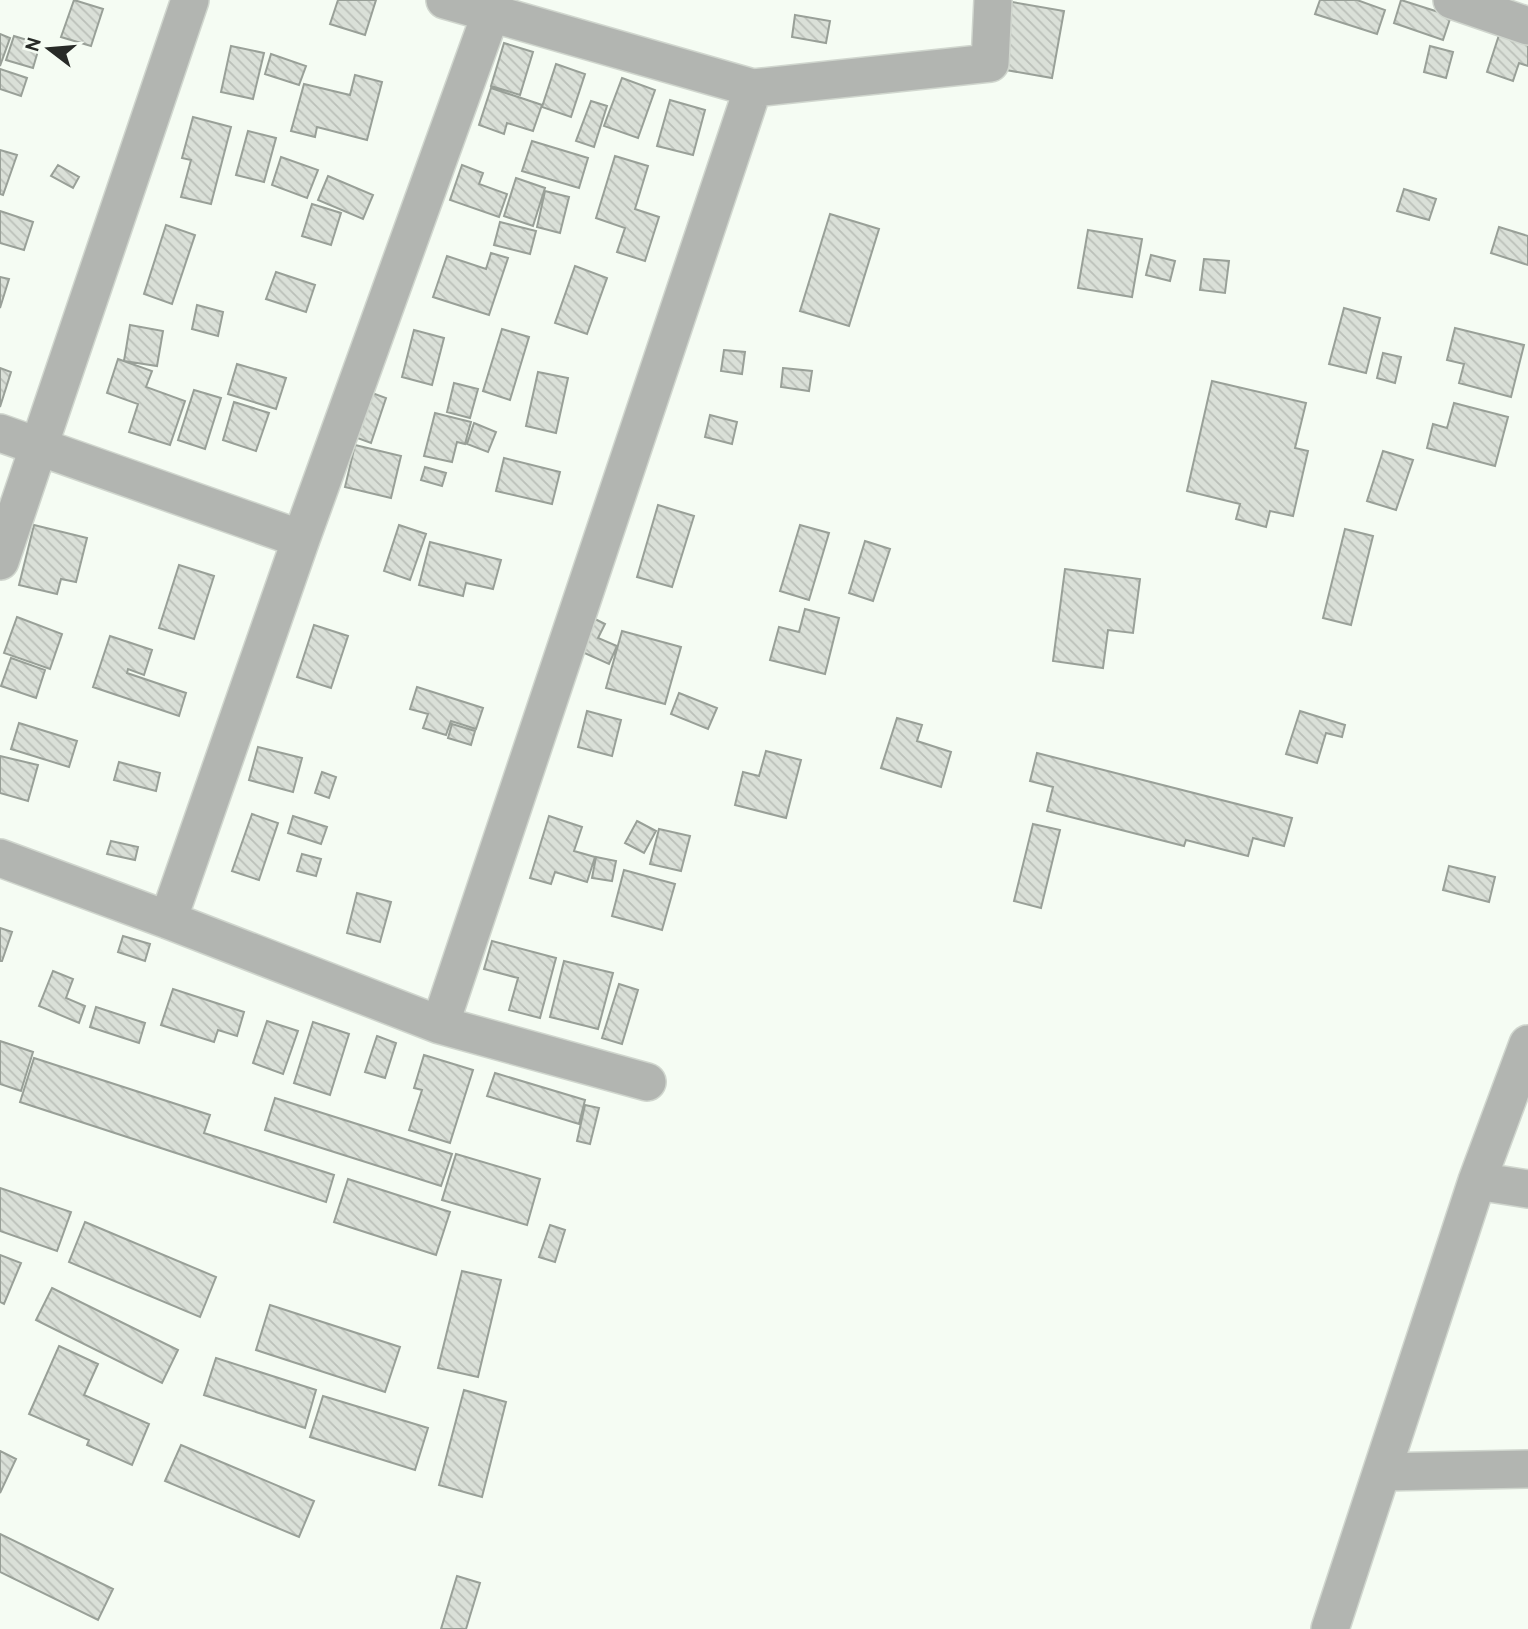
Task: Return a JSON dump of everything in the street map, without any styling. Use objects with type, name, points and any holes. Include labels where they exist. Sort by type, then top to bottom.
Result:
[{"type":"street","points":[[0,561],[190,0]]},
{"type":"street","points":[[445,0],[752,88],[990,63],[993,0]]},
{"type":"street","points":[[1452,0],[1528,26]]},
{"type":"street","points":[[168,920],[301,539],[491,13]]},
{"type":"street","points":[[440,1025],[752,88]]},
{"type":"street","points":[[0,433],[301,539]]},
{"type":"street","points":[[0,858],[440,1025],[647,1082]]},
{"type":"street","points":[[1330,1629],[1477,1181],[1528,1044]]},
{"type":"street","points":[[1477,1181],[1528,1189]]},
{"type":"street","points":[[1382,1472],[1528,1469]]},
{"type":"building","points":[[74,0],[103,9],[91,46],[61,37]]},
{"type":"building","points":[[338,0],[376,0],[365,35],[330,24]]},
{"type":"building","points":[[1320,0],[1357,0],[1385,10],[1377,34],[1315,14]]},
{"type":"building","points":[[1401,0],[1451,16],[1443,40],[1394,23]]},
{"type":"building","points":[[1012,2],[1064,11],[1052,78],[1000,69]]},
{"type":"building","points":[[795,15],[830,21],[826,43],[792,37]]},
{"type":"building","points":[[0,34],[10,38],[0,66]]},
{"type":"building","points":[[1499,35],[1528,45],[1528,66],[1519,63],[1513,81],[1487,72]]},
{"type":"building","points":[[14,36],[40,44],[33,68],[6,60]]},
{"type":"building","points":[[504,43],[533,52],[520,95],[491,86]]},
{"type":"building","points":[[231,46],[264,53],[253,99],[221,92]]},
{"type":"building","points":[[1430,46],[1453,52],[1446,78],[1424,72]]},
{"type":"building","points":[[271,54],[306,66],[299,85],[265,74]]},
{"type":"building","points":[[556,64],[585,74],[571,117],[542,107]]},
{"type":"building","points":[[0,69],[27,78],[21,96],[0,89]]},
{"type":"building","points":[[355,75],[382,82],[367,140],[317,127],[315,137],[291,131],[304,84],[350,95]]},
{"type":"building","points":[[622,78],[655,90],[638,138],[604,126]]},
{"type":"building","points":[[491,88],[542,105],[533,131],[507,123],[504,134],[479,125]]},
{"type":"building","points":[[670,100],[705,110],[693,155],[657,146]]},
{"type":"building","points":[[591,101],[607,106],[594,147],[576,141]]},
{"type":"building","points":[[193,117],[231,127],[211,204],[181,197],[191,160],[182,158]]},
{"type":"building","points":[[248,131],[276,138],[264,182],[236,175]]},
{"type":"building","points":[[532,141],[588,158],[579,188],[522,171]]},
{"type":"building","points":[[0,150],[17,155],[3,195],[0,194]]},
{"type":"building","points":[[615,156],[648,166],[635,209],[659,217],[645,261],[617,252],[625,228],[596,218]]},
{"type":"building","points":[[281,157],[318,170],[307,198],[272,185]]},
{"type":"building","points":[[58,165],[79,177],[73,188],[51,176]]},
{"type":"building","points":[[462,165],[483,173],[479,184],[507,194],[499,217],[450,200]]},
{"type":"building","points":[[328,176],[373,195],[363,219],[318,200]]},
{"type":"building","points":[[516,178],[545,188],[533,226],[504,216]]},
{"type":"building","points":[[1404,189],[1436,199],[1429,220],[1397,211]]},
{"type":"building","points":[[545,191],[569,197],[560,233],[537,227]]},
{"type":"building","points":[[312,204],[341,213],[331,245],[302,236]]},
{"type":"building","points":[[0,211],[33,222],[24,250],[0,243]]},
{"type":"building","points":[[830,214],[879,229],[849,326],[800,311]]},
{"type":"building","points":[[500,222],[536,231],[530,254],[494,245]]},
{"type":"building","points":[[166,225],[195,235],[172,304],[144,294]]},
{"type":"building","points":[[1499,227],[1528,236],[1528,265],[1491,253]]},
{"type":"building","points":[[1088,230],[1142,239],[1132,297],[1078,288]]},
{"type":"building","points":[[491,253],[508,258],[489,315],[433,297],[447,256],[486,269]]},
{"type":"building","points":[[1151,255],[1175,261],[1170,281],[1146,275]]},
{"type":"building","points":[[1204,259],[1229,261],[1225,293],[1200,290]]},
{"type":"building","points":[[575,266],[607,278],[587,334],[555,323]]},
{"type":"building","points":[[276,272],[315,285],[306,312],[266,299]]},
{"type":"building","points":[[0,277],[9,279],[0,308]]},
{"type":"building","points":[[197,305],[223,312],[218,336],[192,329]]},
{"type":"building","points":[[1344,308],[1380,318],[1366,373],[1329,364]]},
{"type":"building","points":[[130,325],[163,331],[157,366],[124,361]]},
{"type":"building","points":[[1455,328],[1524,345],[1511,397],[1459,383],[1464,364],[1447,360]]},
{"type":"building","points":[[502,329],[529,337],[510,400],[483,391]]},
{"type":"building","points":[[414,330],[444,338],[432,385],[402,377]]},
{"type":"building","points":[[724,350],[745,352],[742,374],[721,371]]},
{"type":"building","points":[[1383,353],[1401,357],[1395,383],[1377,378]]},
{"type":"building","points":[[118,359],[152,371],[146,387],[185,401],[170,445],[129,432],[138,404],[107,393]]},
{"type":"building","points":[[237,364],[286,378],[276,409],[228,394]]},
{"type":"building","points":[[0,368],[11,372],[0,407]]},
{"type":"building","points":[[783,368],[812,371],[809,391],[781,387]]},
{"type":"building","points":[[538,372],[568,378],[556,433],[526,426]]},
{"type":"building","points":[[1212,381],[1306,403],[1295,448],[1308,451],[1293,516],[1270,511],[1266,527],[1236,519],[1240,504],[1187,491]]},
{"type":"building","points":[[454,383],[478,389],[470,418],[447,412]]},
{"type":"building","points":[[194,390],[221,398],[205,449],[178,440]]},
{"type":"building","points":[[364,390],[386,398],[371,443],[349,435]]},
{"type":"building","points":[[234,402],[269,413],[256,451],[223,440]]},
{"type":"building","points":[[1454,403],[1508,417],[1495,466],[1427,448],[1433,424],[1447,428]]},
{"type":"building","points":[[435,413],[471,422],[465,444],[457,442],[452,462],[424,456]]},
{"type":"building","points":[[710,415],[737,422],[732,444],[705,437]]},
{"type":"building","points":[[474,423],[496,432],[488,452],[467,444]]},
{"type":"building","points":[[355,445],[401,456],[391,498],[345,487]]},
{"type":"building","points":[[1383,451],[1413,460],[1396,510],[1367,501]]},
{"type":"building","points":[[504,458],[560,472],[552,504],[496,491]]},
{"type":"building","points":[[425,467],[446,473],[442,486],[421,480]]},
{"type":"building","points":[[658,505],[694,516],[672,587],[637,577]]},
{"type":"building","points":[[34,525],[87,538],[76,582],[61,579],[57,594],[19,585]]},
{"type":"building","points":[[399,525],[426,534],[410,580],[384,571]]},
{"type":"building","points":[[800,525],[829,533],[809,600],[780,591]]},
{"type":"building","points":[[1345,529],[1373,536],[1351,625],[1323,618]]},
{"type":"building","points":[[865,541],[890,549],[873,601],[849,593]]},
{"type":"building","points":[[430,542],[501,560],[493,589],[466,583],[463,596],[419,585]]},
{"type":"building","points":[[179,565],[214,576],[194,639],[159,628]]},
{"type":"building","points":[[1065,569],[1140,579],[1133,633],[1108,630],[1103,668],[1053,661]]},
{"type":"building","points":[[805,609],[839,618],[825,674],[770,660],[779,627],[799,632]]},
{"type":"building","points":[[585,614],[605,624],[598,638],[617,646],[609,664],[571,647]]},
{"type":"building","points":[[17,617],[62,634],[50,669],[4,653]]},
{"type":"building","points":[[314,625],[348,636],[331,688],[297,677]]},
{"type":"building","points":[[622,631],[681,647],[665,704],[606,688]]},
{"type":"building","points":[[110,636],[152,650],[144,675],[128,669],[127,673],[186,693],[179,716],[93,687]]},
{"type":"building","points":[[11,658],[45,670],[36,698],[1,686]]},
{"type":"building","points":[[417,687],[483,708],[476,729],[451,721],[446,735],[423,728],[428,714],[410,709]]},
{"type":"building","points":[[679,693],[717,708],[708,729],[671,714]]},
{"type":"building","points":[[587,711],[621,720],[612,756],[578,747]]},
{"type":"building","points":[[1300,711],[1345,725],[1342,737],[1326,733],[1317,763],[1286,754]]},
{"type":"building","points":[[897,718],[922,725],[917,741],[951,752],[941,787],[881,768]]},
{"type":"building","points":[[19,723],[77,741],[69,767],[11,749]]},
{"type":"building","points":[[452,724],[475,731],[471,745],[448,738]]},
{"type":"building","points":[[258,747],[302,758],[293,792],[249,780]]},
{"type":"building","points":[[766,751],[801,760],[786,818],[735,805],[743,772],[759,776]]},
{"type":"building","points":[[1037,753],[1292,818],[1284,846],[1253,838],[1248,856],[1186,840],[1184,846],[1047,811],[1053,787],[1030,781]]},
{"type":"building","points":[[0,756],[38,765],[28,801],[0,793]]},
{"type":"building","points":[[119,762],[160,773],[156,791],[114,780]]},
{"type":"building","points":[[322,772],[336,777],[329,798],[315,793]]},
{"type":"building","points":[[252,814],[278,823],[259,880],[232,871]]},
{"type":"building","points":[[293,816],[327,827],[321,844],[288,833]]},
{"type":"building","points":[[549,816],[582,827],[574,851],[595,857],[587,882],[555,872],[551,884],[530,878]]},
{"type":"building","points":[[637,821],[656,831],[644,853],[625,843]]},
{"type":"building","points":[[1033,824],[1060,830],[1041,908],[1014,901]]},
{"type":"building","points":[[659,829],[690,836],[681,871],[650,864]]},
{"type":"building","points":[[111,841],[138,847],[135,860],[107,854]]},
{"type":"building","points":[[302,854],[321,859],[316,876],[297,871]]},
{"type":"building","points":[[596,857],[616,861],[612,881],[592,878]]},
{"type":"building","points":[[1449,866],[1495,877],[1489,902],[1443,890]]},
{"type":"building","points":[[624,870],[675,884],[662,930],[612,916]]},
{"type":"building","points":[[357,893],[391,902],[380,942],[347,933]]},
{"type":"building","points":[[0,928],[12,932],[2,961],[0,961]]},
{"type":"building","points":[[123,936],[150,944],[145,961],[118,952]]},
{"type":"building","points":[[492,941],[556,958],[540,1018],[509,1010],[518,978],[484,969]]},
{"type":"building","points":[[564,961],[613,973],[598,1029],[550,1017]]},
{"type":"building","points":[[53,971],[73,979],[66,998],[85,1006],[79,1023],[39,1006]]},
{"type":"building","points":[[619,984],[638,990],[622,1044],[602,1038]]},
{"type":"building","points":[[173,989],[244,1012],[237,1036],[218,1030],[214,1042],[161,1025]]},
{"type":"building","points":[[96,1007],[145,1023],[139,1043],[90,1027]]},
{"type":"building","points":[[267,1021],[298,1031],[283,1074],[253,1063]]},
{"type":"building","points":[[313,1022],[349,1034],[330,1095],[294,1083]]},
{"type":"building","points":[[377,1036],[396,1043],[385,1078],[365,1072]]},
{"type":"building","points":[[0,1041],[33,1052],[21,1091],[0,1084]]},
{"type":"building","points":[[424,1055],[473,1070],[450,1143],[409,1130],[422,1090],[414,1088]]},
{"type":"building","points":[[34,1058],[210,1115],[204,1133],[334,1175],[326,1202],[20,1102]]},
{"type":"building","points":[[495,1073],[585,1100],[579,1124],[487,1096]]},
{"type":"building","points":[[275,1098],[452,1154],[441,1186],[265,1130]]},
{"type":"building","points":[[585,1105],[599,1108],[590,1144],[577,1141]]},
{"type":"building","points":[[456,1154],[540,1179],[527,1225],[442,1200]]},
{"type":"building","points":[[348,1179],[450,1212],[436,1255],[334,1222]]},
{"type":"building","points":[[0,1188],[71,1212],[57,1251],[0,1231]]},
{"type":"building","points":[[85,1222],[216,1277],[200,1317],[69,1262]]},
{"type":"building","points":[[550,1225],[565,1230],[555,1262],[539,1257]]},
{"type":"building","points":[[0,1255],[21,1263],[4,1304],[0,1302]]},
{"type":"building","points":[[462,1271],[501,1280],[478,1377],[438,1368]]},
{"type":"building","points":[[52,1288],[178,1350],[162,1383],[36,1320]]},
{"type":"building","points":[[270,1305],[400,1347],[385,1392],[256,1350]]},
{"type":"building","points":[[59,1346],[98,1364],[84,1395],[149,1424],[132,1465],[87,1445],[89,1440],[29,1414]]},
{"type":"building","points":[[216,1358],[316,1390],[305,1428],[204,1395]]},
{"type":"building","points":[[464,1390],[506,1402],[482,1497],[439,1485]]},
{"type":"building","points":[[323,1396],[428,1428],[415,1470],[310,1437]]},
{"type":"building","points":[[181,1445],[314,1501],[299,1537],[165,1481]]},
{"type":"building","points":[[0,1451],[16,1459],[0,1493]]},
{"type":"building","points":[[0,1534],[113,1589],[98,1620],[0,1572]]},
{"type":"building","points":[[457,1576],[480,1583],[466,1629],[441,1629]]}]
